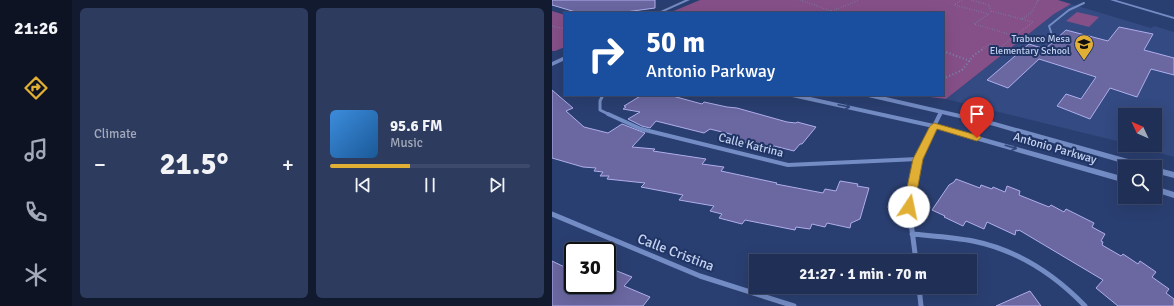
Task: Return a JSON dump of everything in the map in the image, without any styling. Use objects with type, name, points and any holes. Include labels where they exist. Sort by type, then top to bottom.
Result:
[{"type":"main road","points":[[552,64],[564,58]]},
{"type":"main road","name":"Antonio Parkway","points":[[797,96],[934,126],[1118,178]]},
{"type":"main road","name":"Antonio Parkway","points":[[872,96],[995,124],[1121,160]]},
{"type":"main road","points":[[1162,172],[1174,175]]},
{"type":"main road","points":[[1162,191],[1174,194]]},
{"type":"street","points":[[660,12],[688,0]]},
{"type":"street","points":[[1112,0],[1174,18]]},
{"type":"street","name":"Calle Katrina","points":[[602,96],[600,101],[600,110],[641,129],[788,165],[918,159]]},
{"type":"street","points":[[915,254],[909,207],[918,159],[941,112]]},
{"type":"street","name":"Calle Cristina","points":[[552,214],[700,276],[794,306]]},
{"type":"street","points":[[912,234],[981,243],[1022,256],[1056,279],[1085,306]]},
{"type":"street","points":[[920,294],[921,306]]},
{"type":"lane","points":[[1052,35],[1050,26],[1069,10],[1084,3]]},
{"type":"path","points":[[800,0],[835,12]]},
{"type":"path","points":[[832,11],[860,0]]},
{"type":"path","points":[[962,0],[954,4],[987,14]]},
{"type":"path","points":[[971,0],[989,5],[991,11]]},
{"type":"path","points":[[1022,20],[1032,12],[1038,0]]},
{"type":"path","points":[[987,14],[991,11]]},
{"type":"path","points":[[944,79],[962,70],[974,55],[990,44],[1000,47],[1033,22],[991,11]]},
{"type":"path","points":[[987,14],[990,14],[974,24],[1015,36]]},
{"type":"path","points":[[552,26],[564,29]]},
{"type":"path","points":[[944,52],[970,61]]},
{"type":"shaded area","points":[[700,0],[1058,0],[1071,4],[1054,14],[946,99],[922,96],[944,96],[944,12],[671,12]]},
{"type":"shaded area","name":"Trabuco Mesa Elementary School","points":[[1071,4],[1151,28],[1154,26],[1174,32],[1174,157],[1156,152],[1162,152],[1162,108],[1118,108],[1118,141],[946,99],[1054,14]]},
{"type":"shaded area","points":[[552,11],[564,15],[564,47],[552,51]]},
{"type":"shaded area","points":[[1077,12],[1099,17],[1089,27],[1066,21]]},
{"type":"building","points":[[552,0],[655,0],[655,8],[625,12],[576,12],[552,5]]},
{"type":"building","points":[[1119,27],[1153,34],[1144,50],[1174,58],[1174,75],[1151,69],[1137,97],[1110,88],[1090,119],[1057,106],[1066,94],[1081,99],[1096,77],[1039,59],[1008,88],[987,80],[1029,44],[1045,49],[1066,30],[1108,41]]},
{"type":"building","points":[[552,90],[573,108],[566,111],[584,127],[608,133],[622,124],[645,133],[632,147],[655,149],[653,151],[706,159],[702,164],[724,167],[721,171],[823,193],[825,189],[836,191],[840,181],[858,184],[857,186],[869,188],[860,219],[851,223],[850,228],[827,223],[825,227],[812,224],[810,229],[796,227],[795,230],[745,220],[742,224],[719,218],[722,214],[710,211],[714,206],[679,200],[683,195],[641,187],[645,183],[607,179],[609,176],[600,176],[603,172],[594,171],[596,168],[583,167],[552,158]]},
{"type":"building","points":[[640,96],[673,96],[702,104],[704,102],[737,108],[787,122],[797,122],[816,127],[794,151],[774,146],[770,151],[735,139],[738,136],[710,129],[704,133],[656,121],[650,128],[642,126],[628,119],[640,112],[623,109],[626,107],[624,106]]},
{"type":"building","points":[[956,179],[980,188],[981,185],[992,189],[993,187],[1005,192],[1007,186],[1020,191],[1019,195],[1049,207],[1051,205],[1064,212],[1066,209],[1094,223],[1092,227],[1105,234],[1101,241],[1103,242],[1102,245],[1121,256],[1123,254],[1138,264],[1140,261],[1156,272],[1152,277],[1169,289],[1166,293],[1174,299],[1174,306],[1118,306],[1096,288],[1103,280],[1019,230],[1016,230],[1015,235],[987,222],[984,229],[966,221],[963,226],[932,210],[949,185]]},
{"type":"building","points":[[552,261],[564,267],[564,294],[616,294],[616,271],[632,277],[624,286],[650,297],[643,306],[552,306]]},
{"type":"building","points":[[1030,291],[1041,306],[996,306]]},
{"type":"place","name":"Trabuco Mesa Elementary School","points":[[1084,61]]},
{"type":"route","points":[[909,207],[918,159],[934,126],[977,138]]}]
